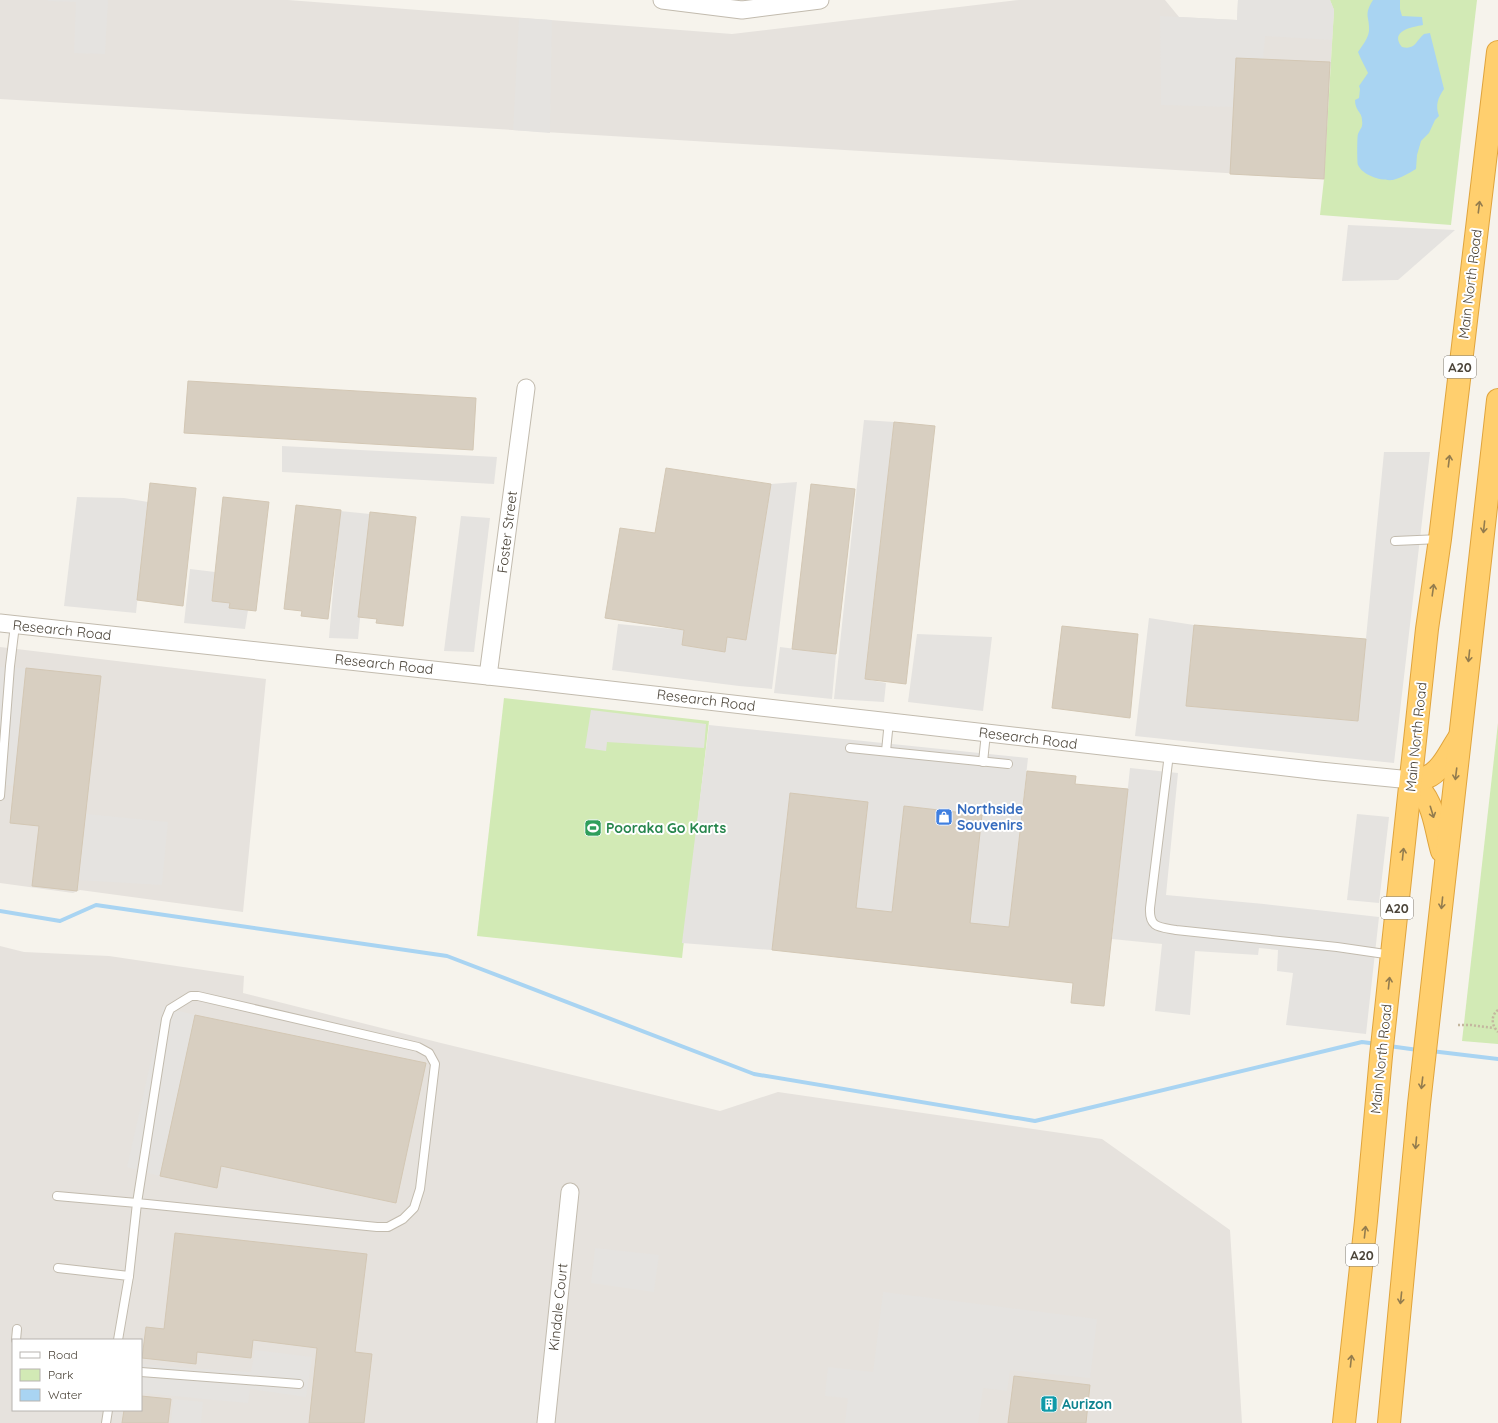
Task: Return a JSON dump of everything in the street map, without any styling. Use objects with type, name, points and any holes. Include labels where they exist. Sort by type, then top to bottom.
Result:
[{"type":"highway","name":"Main North Road","points":[[1344,1423],[1366,1221],[1382,1046],[1411,780],[1498,52]]},
{"type":"highway","points":[[1389,1423],[1424,1062],[1498,400]]},
{"type":"highway","points":[[1411,780],[1426,778],[1434,773],[1461,736]]},
{"type":"highway","points":[[1411,780],[1422,790],[1430,805],[1446,864]]},
{"type":"street","points":[[662,0],[742,10],[820,0]]},
{"type":"street","name":"Foster Street","points":[[488,676],[526,388]]},
{"type":"street","name":"Research Road","points":[[7,624],[488,676],[1306,770],[1411,780]]},
{"type":"street","name":"Kindale Court","points":[[546,1423],[570,1192]]},
{"type":"lane","points":[[1395,541],[1440,539]]},
{"type":"lane","points":[[0,796],[10,666],[7,624]]},
{"type":"lane","points":[[886,751],[889,722]]},
{"type":"lane","points":[[983,762],[986,733]]},
{"type":"lane","points":[[850,748],[1008,764]]},
{"type":"lane","points":[[1169,754],[1150,908],[1150,917],[1154,924],[1160,927],[1176,930],[1337,947],[1392,955]]},
{"type":"lane","points":[[57,1196],[137,1203],[388,1227],[403,1219],[414,1208],[420,1189],[435,1064],[429,1053],[418,1047],[198,996],[190,996],[170,1009],[166,1020],[137,1203],[129,1276],[118,1339]]},
{"type":"lane","points":[[58,1268],[129,1276]]},
{"type":"lane","points":[[16,1339],[17,1329]]},
{"type":"lane","points":[[142,1372],[299,1384]]},
{"type":"lane","points":[[106,1423],[108,1411]]},
{"type":"path","points":[[1498,1010],[1494,1013],[1492,1021],[1494,1028],[1498,1032]]},
{"type":"path","points":[[1458,1025],[1494,1028]]},
{"type":"shaded area","points":[[0,0],[288,0],[732,34],[1019,0],[1165,0],[1179,17],[1237,20],[1238,0],[1330,0],[1334,10],[1324,179],[0,99]]},
{"type":"shaded area","points":[[48,0],[108,0],[105,54],[74,53],[76,2]]},
{"type":"shaded area","points":[[1238,0],[1330,0],[1334,10],[1332,40],[1265,36],[1263,59],[1236,58],[1234,107],[1161,105],[1160,16],[1237,20]]},
{"type":"shaded area","points":[[519,18],[552,20],[550,133],[513,130]]},
{"type":"shaded area","points":[[1348,225],[1455,230],[1398,280],[1342,281]]},
{"type":"shaded area","points":[[864,420],[894,422],[865,679],[886,683],[884,702],[834,699]]},
{"type":"shaded area","points":[[282,446],[497,457],[494,484],[282,472]]},
{"type":"shaded area","points":[[1384,452],[1430,452],[1394,763],[1135,736],[1149,618],[1194,625],[1186,706],[1358,721]]},
{"type":"shaded area","points":[[797,482],[772,689],[612,670],[618,624],[684,630],[682,645],[724,652],[727,637],[746,640],[771,484]]},
{"type":"shaded area","points":[[77,497],[124,498],[148,502],[136,613],[64,606]]},
{"type":"shaded area","points":[[340,511],[370,514],[358,639],[329,638]]},
{"type":"shaded area","points":[[461,516],[490,518],[474,652],[444,651]]},
{"type":"shaded area","points":[[190,569],[215,572],[212,601],[230,603],[230,608],[248,610],[245,629],[184,623]]},
{"type":"shaded area","points":[[917,634],[992,637],[983,711],[908,702]]},
{"type":"shaded area","points":[[0,647],[266,679],[243,912],[80,890],[73,893],[0,883]]},
{"type":"shaded area","points":[[780,647],[836,654],[832,699],[774,693]]},
{"type":"shaded area","points":[[0,667],[26,668],[14,786],[0,784]]},
{"type":"shaded area","points":[[591,710],[706,724],[704,748],[607,742],[606,751],[585,748]]},
{"type":"shaded area","points":[[709,725],[1028,758],[1009,927],[970,923],[982,815],[904,806],[892,912],[856,908],[868,802],[790,793],[772,950],[682,943]]},
{"type":"shaded area","points":[[1130,768],[1178,773],[1166,895],[1379,917],[1366,1034],[1286,1025],[1293,973],[1277,971],[1278,950],[1259,948],[1258,955],[1195,951],[1190,1015],[1155,1011],[1162,944],[1112,939]]},
{"type":"shaded area","points":[[86,814],[168,822],[162,885],[78,880]]},
{"type":"shaded area","points":[[1357,814],[1389,817],[1379,903],[1347,900]]},
{"type":"shaded area","points":[[0,946],[24,952],[109,956],[244,976],[243,993],[720,1111],[778,1092],[1102,1139],[1230,1230],[1242,1423],[0,1423]]},
{"type":"shaded area","points":[[163,1007],[195,1015],[160,1176],[127,1167]]},
{"type":"shaded area","points":[[595,1248],[659,1255],[654,1292],[591,1283]]},
{"type":"shaded area","points":[[883,1292],[1097,1319],[1090,1378],[1010,1370],[1007,1391],[983,1388],[978,1423],[845,1423],[848,1398],[825,1396],[828,1367],[873,1372]]},
{"type":"shaded area","points":[[255,1350],[312,1357],[306,1397],[250,1389],[248,1403],[142,1393],[142,1364],[251,1372]]},
{"type":"shaded area","points":[[173,1399],[203,1402],[201,1423],[171,1423]]},
{"type":"green space","points":[[1330,0],[1477,0],[1451,225],[1320,215],[1324,179],[1334,10]]},
{"type":"green space","name":"Pooraka Go Karts","points":[[504,698],[709,721],[682,958],[477,936]]},
{"type":"green space","points":[[1498,723],[1498,1044],[1462,1041]]},
{"type":"water","points":[[1373,0],[1400,0],[1402,16],[1422,17],[1423,25],[1404,31],[1398,37],[1399,42],[1402,47],[1410,47],[1414,45],[1424,34],[1430,33],[1444,89],[1438,102],[1437,108],[1439,116],[1435,120],[1429,133],[1421,141],[1417,155],[1416,169],[1393,180],[1378,179],[1368,175],[1360,169],[1358,165],[1358,134],[1362,126],[1362,117],[1356,107],[1355,100],[1359,98],[1359,86],[1368,73],[1358,52],[1365,42],[1369,31],[1368,9]]},
{"type":"building","points":[[1236,58],[1330,62],[1324,179],[1230,174]]},
{"type":"building","points":[[188,381],[476,398],[473,450],[184,433]]},
{"type":"building","points":[[894,422],[935,426],[906,684],[865,679]]},
{"type":"building","points":[[666,468],[771,484],[746,640],[727,637],[725,652],[682,645],[684,630],[605,618],[620,528],[655,533]]},
{"type":"building","points":[[150,483],[196,488],[183,606],[137,600]]},
{"type":"building","points":[[811,484],[855,489],[836,654],[792,649]]},
{"type":"building","points":[[223,497],[269,502],[256,611],[229,608],[230,603],[212,601]]},
{"type":"building","points":[[296,505],[341,510],[328,619],[301,616],[302,611],[284,609]]},
{"type":"building","points":[[370,512],[416,517],[403,626],[376,623],[377,619],[358,617]]},
{"type":"building","points":[[1194,625],[1366,639],[1358,721],[1186,706]]},
{"type":"building","points":[[1062,626],[1138,634],[1130,718],[1052,708]]},
{"type":"building","points":[[26,668],[101,676],[77,891],[32,886],[39,826],[10,823]]},
{"type":"building","points":[[1027,771],[1076,776],[1075,784],[1128,789],[1104,1006],[1071,1003],[1073,983],[772,950],[790,793],[868,802],[856,908],[892,912],[904,806],[982,815],[970,923],[1009,927]]},
{"type":"building","points":[[195,1015],[426,1063],[396,1203],[221,1166],[217,1188],[160,1176]]},
{"type":"building","points":[[175,1233],[367,1254],[355,1352],[372,1354],[364,1423],[309,1423],[317,1348],[253,1340],[251,1358],[197,1352],[196,1364],[142,1358],[146,1327],[164,1329]]},
{"type":"building","name":"Aurizon","points":[[1014,1376],[1090,1385],[1086,1423],[1008,1423]]},
{"type":"building","points":[[142,1396],[171,1399],[168,1423],[122,1423],[124,1411],[142,1411]]},
{"type":"waterway","points":[[0,911],[60,921],[96,905],[447,956],[754,1074],[1035,1121],[1362,1042],[1377,1044]]},
{"type":"waterway","points":[[1389,1046],[1418,1050]]},
{"type":"waterway","points":[[1431,1051],[1498,1059]]},
{"type":"place","name":"Northside Souvenirs","points":[[944,817]]},
{"type":"place","name":"Pooraka Go Karts","points":[[593,828]]},
{"type":"place","name":"Aurizon","points":[[1049,1404]]}]
